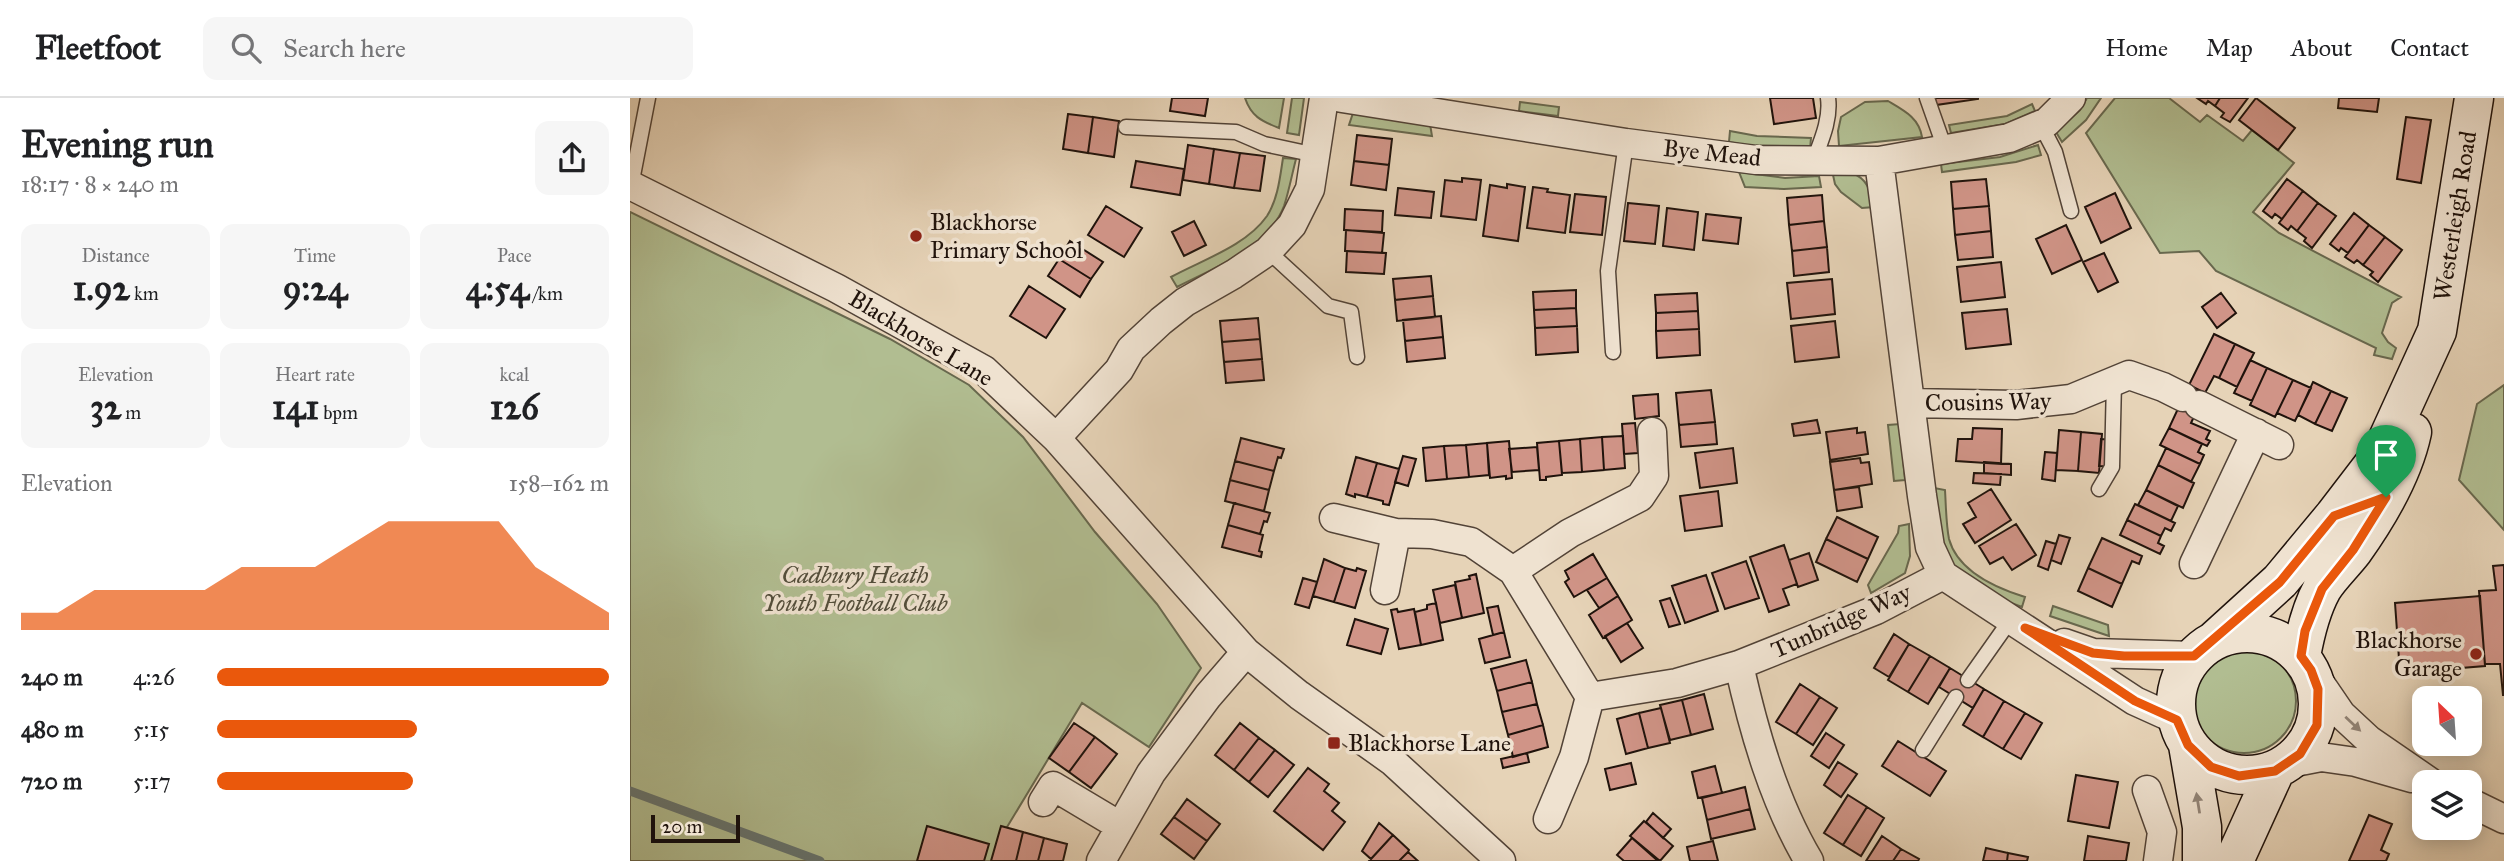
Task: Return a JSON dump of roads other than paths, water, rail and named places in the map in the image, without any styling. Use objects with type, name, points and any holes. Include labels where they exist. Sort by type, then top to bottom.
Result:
[{"type":"street","points":[[1056,438],[1119,370],[1131,349],[1161,321],[1185,302],[1268,251],[1292,225],[1310,189],[1324,98]]},
{"type":"street","name":"Bye Mead","points":[[1342,98],[1626,143],[1756,160],[1879,161],[2009,138],[2047,122],[2071,98]]},
{"type":"street","name":"Westerleigh Road","points":[[2306,663],[2305,631],[2322,589],[2353,550],[2386,497],[2406,458],[2434,334],[2474,98]]},
{"type":"street","name":"Cousins Way","points":[[1879,161],[1930,547],[1943,575]]},
{"type":"street","name":"Blackhorse Lane","points":[[631,186],[836,288],[984,370],[1056,438],[1246,652],[1299,695],[1392,761],[1501,861]]},
{"type":"street","name":"Westerleigh Road","points":[[2204,649],[2280,582],[2380,456],[2434,334]]},
{"type":"street","name":"Cousins Way","points":[[1910,403],[2016,405],[2071,399],[2129,375],[2163,387],[2267,439],[2194,564]]},
{"type":"street","points":[[1513,571],[1570,533],[1640,497],[1654,476],[1652,432]]},
{"type":"street","points":[[2334,516],[2386,497]]},
{"type":"street","points":[[1334,518],[1396,533],[1432,534],[1471,542],[1513,571],[1590,697],[1574,758],[1548,819]]},
{"type":"street","points":[[1385,590],[1396,533]]},
{"type":"street","points":[[1943,575],[2182,733],[2211,767],[2239,776],[2321,757],[2356,762],[2412,778]]},
{"type":"street","name":"Tunbridge Way","points":[[1590,697],[1677,683],[1739,665],[1876,610],[1943,575]]},
{"type":"street","points":[[2018,624],[2093,653],[2124,656],[2204,649],[2235,634],[2265,634],[2291,646],[2341,713],[2369,740],[2412,771]]},
{"type":"street","points":[[2202,861],[2202,827],[2176,697],[2182,674],[2204,649]]},
{"type":"street","points":[[1101,861],[1151,773],[1208,696],[1246,652]]},
{"type":"street","points":[[2234,861],[2282,767],[2300,754],[2317,725],[2318,689],[2306,663]]},
{"type":"street","name":"Tunbridge Way","points":[[1739,665],[1748,708],[1791,831],[1809,861]]},
{"type":"street","points":[[1043,802],[1054,786],[1120,826]]},
{"type":"street","points":[[2147,790],[2162,832],[2158,861]]},
{"type":"street","points":[[2482,808],[2504,819]]},
{"type":"lane","points":[[631,186],[648,98]]},
{"type":"lane","points":[[1814,160],[1823,137],[1828,98]]},
{"type":"lane","points":[[1927,98],[1945,149]]},
{"type":"lane","points":[[2041,125],[2055,152],[2071,211]]},
{"type":"lane","points":[[1126,127],[1236,132],[1264,144],[1316,155]]},
{"type":"lane","points":[[1613,352],[1608,271],[1626,143]]},
{"type":"lane","points":[[1268,251],[1328,306],[1351,312],[1357,357]]},
{"type":"lane","points":[[2099,489],[2112,467],[2114,382]]},
{"type":"lane","points":[[1968,680],[2018,624]]},
{"type":"lane","points":[[1923,750],[1956,697]]},
{"type":"waterway","points":[[630,791],[820,861]]},
{"type":"place","name":"Blackhorse Primary School","points":[[916,236]]},
{"type":"place","name":"Blackhorse Garage","points":[[2476,654]]},
{"type":"place","name":"Blackhorse Lane","points":[[1334,743]]},
{"type":"park label","name":"Cadbury Heath Youth Football Club","points":[[855,589]]}]
